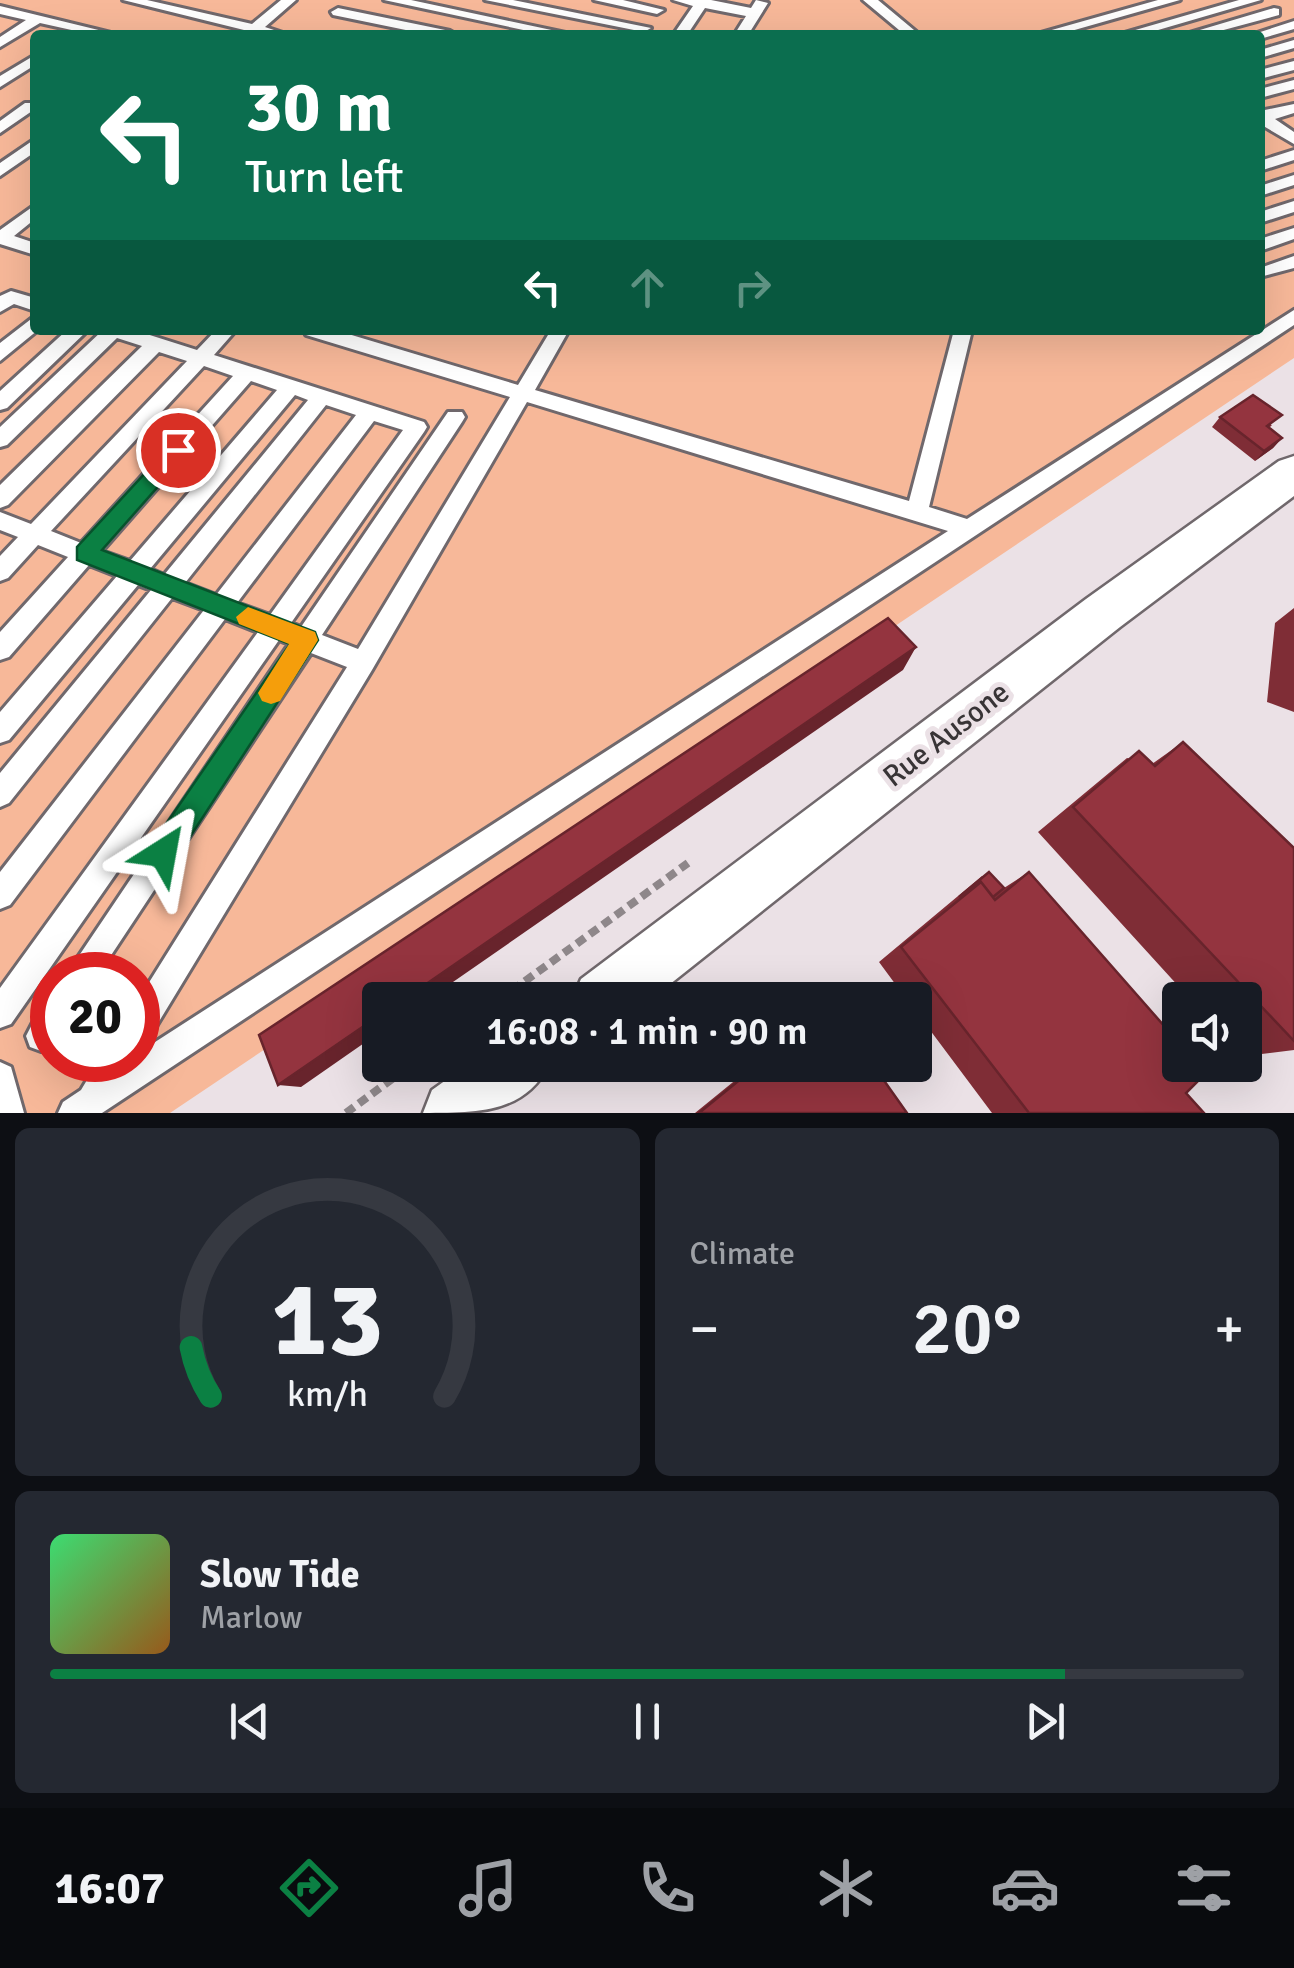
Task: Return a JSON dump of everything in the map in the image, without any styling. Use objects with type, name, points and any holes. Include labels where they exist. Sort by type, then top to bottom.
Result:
[{"type":"street","name":"Rue Ausone","points":[[625,982],[1103,613],[1294,473]]},
{"type":"street","points":[[455,1113],[496,1082]]},
{"type":"lane","points":[[130,0],[242,30]]},
{"type":"lane","points":[[252,30],[289,0]]},
{"type":"lane","points":[[351,0],[338,12],[426,30]]},
{"type":"lane","points":[[391,0],[542,30]]},
{"type":"lane","points":[[492,0],[525,3],[634,30]]},
{"type":"lane","points":[[601,0],[661,5]]},
{"type":"lane","points":[[680,0],[759,7],[744,30]]},
{"type":"lane","points":[[872,2],[892,0]]},
{"type":"lane","points":[[1055,30],[1103,13],[1173,0]]},
{"type":"lane","points":[[1146,30],[1254,0]]},
{"type":"lane","points":[[683,30],[703,2]]},
{"type":"lane","points":[[872,2],[907,30]]},
{"type":"lane","points":[[500,30],[525,3]]},
{"type":"lane","points":[[643,30],[661,5]]},
{"type":"lane","points":[[0,10],[40,17],[72,30]]},
{"type":"lane","points":[[1208,30],[1274,12]]},
{"type":"lane","points":[[1103,13],[1126,30]]},
{"type":"lane","points":[[0,43],[40,17]]},
{"type":"lane","points":[[1265,33],[1294,25]]},
{"type":"lane","points":[[1265,53],[1294,44]]},
{"type":"lane","points":[[30,63],[0,85],[30,101]]},
{"type":"lane","points":[[1265,74],[1294,65]]},
{"type":"lane","points":[[1265,93],[1294,84]]},
{"type":"lane","points":[[0,128],[30,106]]},
{"type":"lane","points":[[1265,117],[1294,108]]},
{"type":"lane","points":[[1265,120],[1290,133]]},
{"type":"lane","points":[[1265,138],[1290,133]]},
{"type":"lane","points":[[0,172],[30,148]]},
{"type":"lane","points":[[1265,164],[1294,155]]},
{"type":"lane","points":[[1265,190],[1294,180]]},
{"type":"lane","points":[[1265,216],[1294,206]]},
{"type":"lane","points":[[0,239],[30,214]]},
{"type":"lane","points":[[1265,243],[1294,233]]},
{"type":"lane","points":[[0,239],[30,247]]},
{"type":"lane","points":[[1265,273],[1294,262]]},
{"type":"lane","points":[[0,306],[10,297],[30,303]]},
{"type":"lane","points":[[0,354],[30,327]]},
{"type":"lane","points":[[0,404],[74,335]]},
{"type":"lane","points":[[0,439],[109,335]]},
{"type":"lane","points":[[0,1013],[418,427],[129,335]]},
{"type":"lane","points":[[0,571],[222,335]]},
{"type":"lane","points":[[329,335],[968,528]]},
{"type":"lane","points":[[160,991],[364,662],[557,335]]},
{"type":"lane","points":[[917,512],[961,335]]},
{"type":"lane","points":[[85,1110],[1256,335]]},
{"type":"lane","points":[[0,499],[156,344]]},
{"type":"lane","points":[[0,649],[248,373]]},
{"type":"lane","points":[[0,731],[291,387]]},
{"type":"lane","points":[[0,794],[322,396]]},
{"type":"lane","points":[[0,895],[369,412]]},
{"type":"lane","points":[[97,952],[455,417]]},
{"type":"lane","points":[[0,522],[364,662]]},
{"type":"lane","points":[[0,1078],[8,1113]]},
{"type":"lane","points":[[85,1110],[103,1082]]},
{"type":"path","points":[[346,1113],[388,1082]]},
{"type":"shaded area","points":[[0,0],[1294,0],[1294,358],[170,1113],[0,1113]]},
{"type":"building","points":[[1253,395],[1282,415],[1267,426],[1282,438],[1264,451],[1220,417]]},
{"type":"building","points":[[888,618],[916,647],[429,982],[362,982],[362,1027],[278,1085],[259,1035]]},
{"type":"building","points":[[1183,742],[1294,848],[1294,1041],[1262,1007],[1262,982],[1238,982],[1073,807],[1139,751],[1155,766]]},
{"type":"building","points":[[989,872],[1004,888],[993,897],[981,882],[959,897]]},
{"type":"building","points":[[1029,872],[1162,1023],[1162,1082],[1197,1082],[1186,1093],[1204,1113],[1029,1113],[932,987],[932,982],[928,982],[901,947],[981,882],[995,900]]},
{"type":"building","points":[[737,1082],[885,1082],[907,1113],[699,1113]]},
{"type":"slow traffic","points":[[248,617],[306,640],[271,693]]},
{"type":"route","points":[[163,853],[306,640],[85,554],[178,450]]}]
